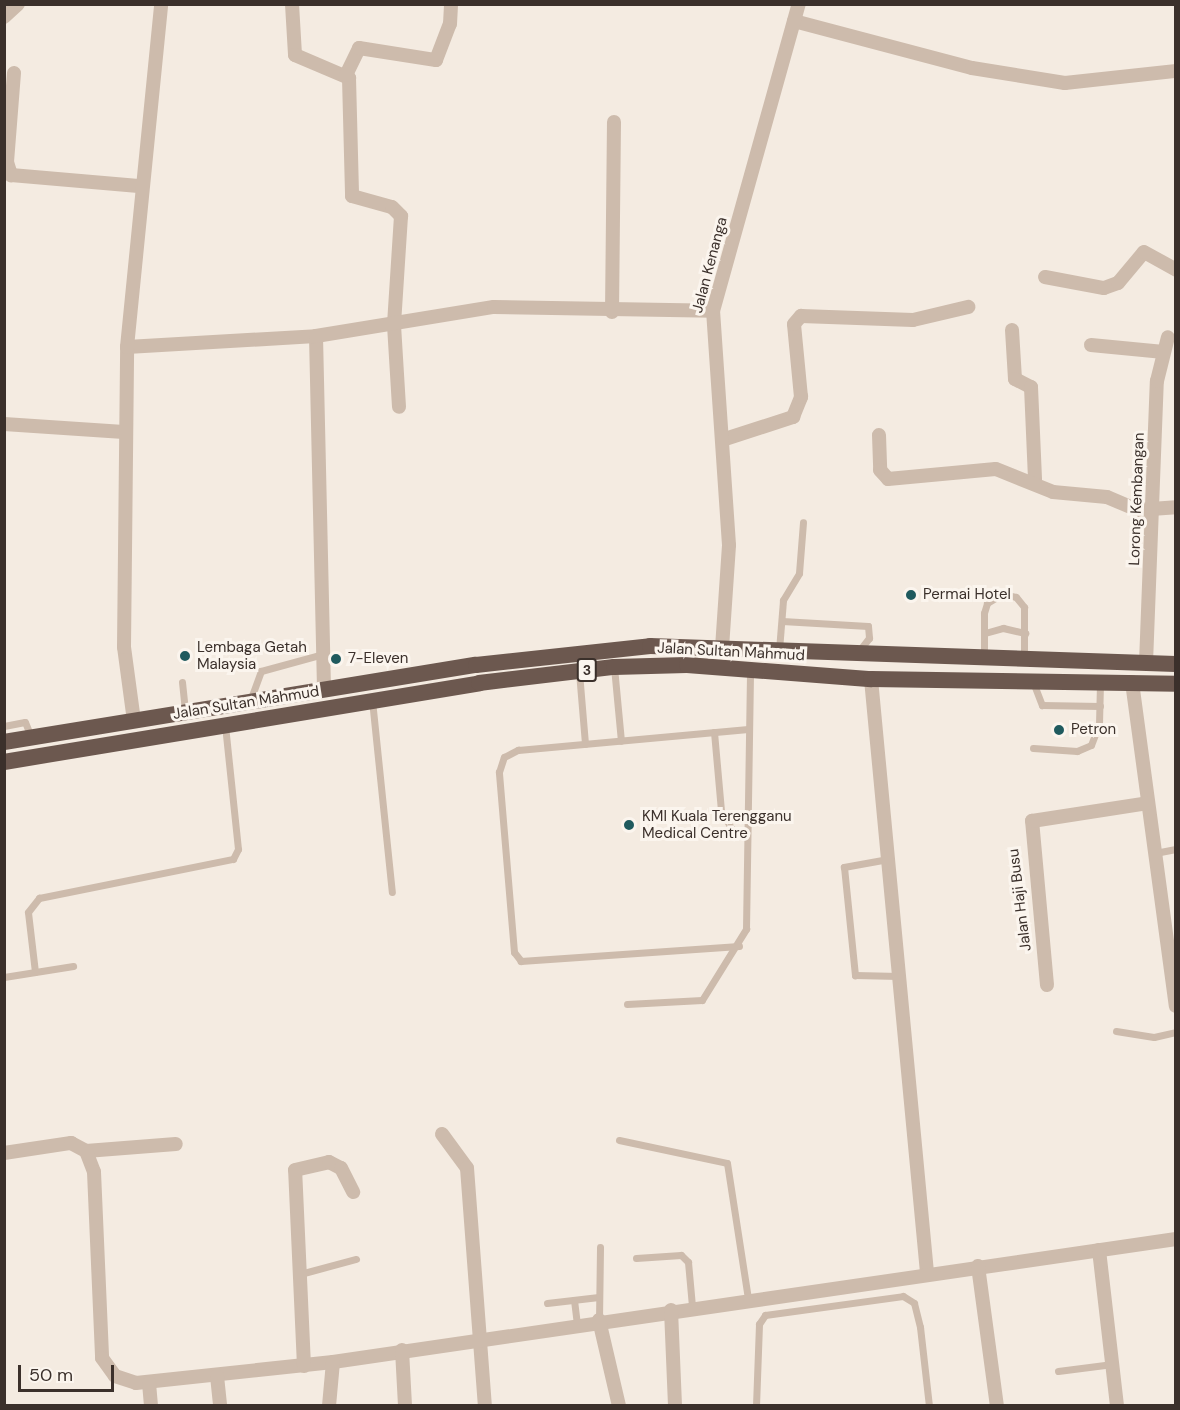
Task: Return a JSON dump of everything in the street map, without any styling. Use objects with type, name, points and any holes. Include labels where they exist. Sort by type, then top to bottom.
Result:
[{"type":"highway","name":"Jalan Sultan Mahmud","points":[[4,742],[324,689],[576,652],[650,646],[1176,664]]},
{"type":"highway","name":"Jalan Sultan Mahmud","points":[[4,762],[372,700],[614,667],[750,669],[871,679],[1176,684]]},
{"type":"street","points":[[4,17],[18,4]]},
{"type":"street","points":[[134,721],[124,647],[124,432],[127,347],[139,186],[161,4]]},
{"type":"street","points":[[292,4],[295,55],[346,75]]},
{"type":"street","points":[[399,407],[394,325],[400,216],[392,207],[357,200],[350,189],[352,100],[346,75],[359,48],[436,60],[450,24],[451,4]]},
{"type":"street","name":"Jalan Kenanga","points":[[722,648],[729,544],[713,311],[799,4]]},
{"type":"street","points":[[794,21],[972,68],[1065,83],[1176,71]]},
{"type":"street","points":[[14,73],[7,128],[11,175],[139,186]]},
{"type":"street","points":[[612,312],[614,122]]},
{"type":"street","points":[[1045,277],[1104,288],[1118,283],[1144,252],[1176,270]]},
{"type":"street","points":[[127,347],[316,336],[494,307],[612,312],[713,311]]},
{"type":"street","points":[[722,440],[793,417],[801,397],[794,324],[801,316],[913,320],[968,307]]},
{"type":"street","points":[[1012,330],[1015,379],[1032,387],[1035,480]]},
{"type":"street","points":[[316,336],[324,689]]},
{"type":"street","name":"Lorong Kembangan","points":[[1146,663],[1157,381],[1168,337]]},
{"type":"street","points":[[1091,345],[1164,352]]},
{"type":"street","points":[[4,424],[124,432]]},
{"type":"street","points":[[879,435],[880,470],[888,479],[996,469],[1035,480],[1053,492],[1153,509],[1176,507]]},
{"type":"street","points":[[871,679],[927,1272]]},
{"type":"street","points":[[1132,682],[1176,1006]]},
{"type":"street","name":"Jalan Haji Busu","points":[[1047,985],[1032,821],[1148,803]]},
{"type":"street","points":[[442,1134],[467,1168],[476,1235],[477,1338],[485,1406]]},
{"type":"street","points":[[4,1153],[71,1143],[86,1151],[176,1144]]},
{"type":"street","points":[[86,1151],[94,1172],[102,1358],[124,1381],[149,1383],[304,1366],[692,1306],[1176,1239]]},
{"type":"street","points":[[304,1366],[295,1170],[329,1162],[341,1168],[352,1192]]},
{"type":"street","points":[[1099,1250],[1117,1406]]},
{"type":"street","points":[[978,1266],[997,1406]]},
{"type":"street","points":[[671,1310],[675,1406]]},
{"type":"street","points":[[599,1320],[619,1406]]},
{"type":"street","points":[[402,1350],[405,1406]]},
{"type":"street","points":[[330,1406],[333,1362]]},
{"type":"street","points":[[217,1376],[220,1406]]},
{"type":"street","points":[[149,1383],[151,1406]]},
{"type":"lane","points":[[779,650],[783,600],[799,573],[803,522]]},
{"type":"lane","points":[[984,657],[987,603],[1002,594],[1022,601],[1025,633],[1024,659]]},
{"type":"lane","points":[[782,621],[868,626],[869,638],[857,653]]},
{"type":"lane","points":[[985,633],[1003,628],[1025,633]]},
{"type":"lane","points":[[250,701],[261,671],[323,654]]},
{"type":"lane","points":[[614,667],[621,741]]},
{"type":"lane","points":[[627,1004],[702,1000],[739,946],[746,929],[750,669]]},
{"type":"lane","points":[[579,671],[585,744]]},
{"type":"lane","points":[[1033,681],[1042,705],[1100,706]]},
{"type":"lane","points":[[182,682],[185,712]]},
{"type":"lane","points":[[1033,748],[1085,750],[1098,734],[1100,682]]},
{"type":"lane","points":[[372,700],[392,892]]},
{"type":"lane","points":[[4,726],[25,722],[31,738]]},
{"type":"lane","points":[[35,972],[28,912],[39,898],[233,859],[238,849],[225,725]]},
{"type":"lane","points":[[739,946],[529,964],[514,952],[499,772],[504,757],[518,750],[748,729]]},
{"type":"lane","points":[[714,732],[721,811],[734,831],[747,837]]},
{"type":"lane","points":[[1155,853],[1176,849]]},
{"type":"lane","points":[[888,859],[844,867],[855,975],[899,976]]},
{"type":"lane","points":[[4,977],[73,966]]},
{"type":"lane","points":[[1116,1031],[1154,1037],[1176,1032]]},
{"type":"lane","points":[[619,1140],[727,1163],[748,1298]]},
{"type":"lane","points":[[599,1320],[600,1247]]},
{"type":"lane","points":[[636,1258],[681,1255],[688,1262],[692,1306]]},
{"type":"lane","points":[[300,1274],[356,1258]]},
{"type":"lane","points":[[846,1284],[846,1306]]},
{"type":"lane","points":[[756,1406],[761,1318],[903,1296],[914,1303],[929,1406]]},
{"type":"lane","points":[[548,1303],[599,1297]]},
{"type":"lane","points":[[574,1300],[577,1323]]},
{"type":"lane","points":[[1058,1371],[1113,1364]]},
{"type":"place","name":"Permai Hotel","points":[[911,595]]},
{"type":"place","name":"Lembaga Getah Malaysia","points":[[185,656]]},
{"type":"place","name":"7-Eleven","points":[[336,659]]},
{"type":"place","name":"Petron","points":[[1059,730]]},
{"type":"place","name":"KMI Kuala Terengganu Medical Centre","points":[[629,825]]}]
